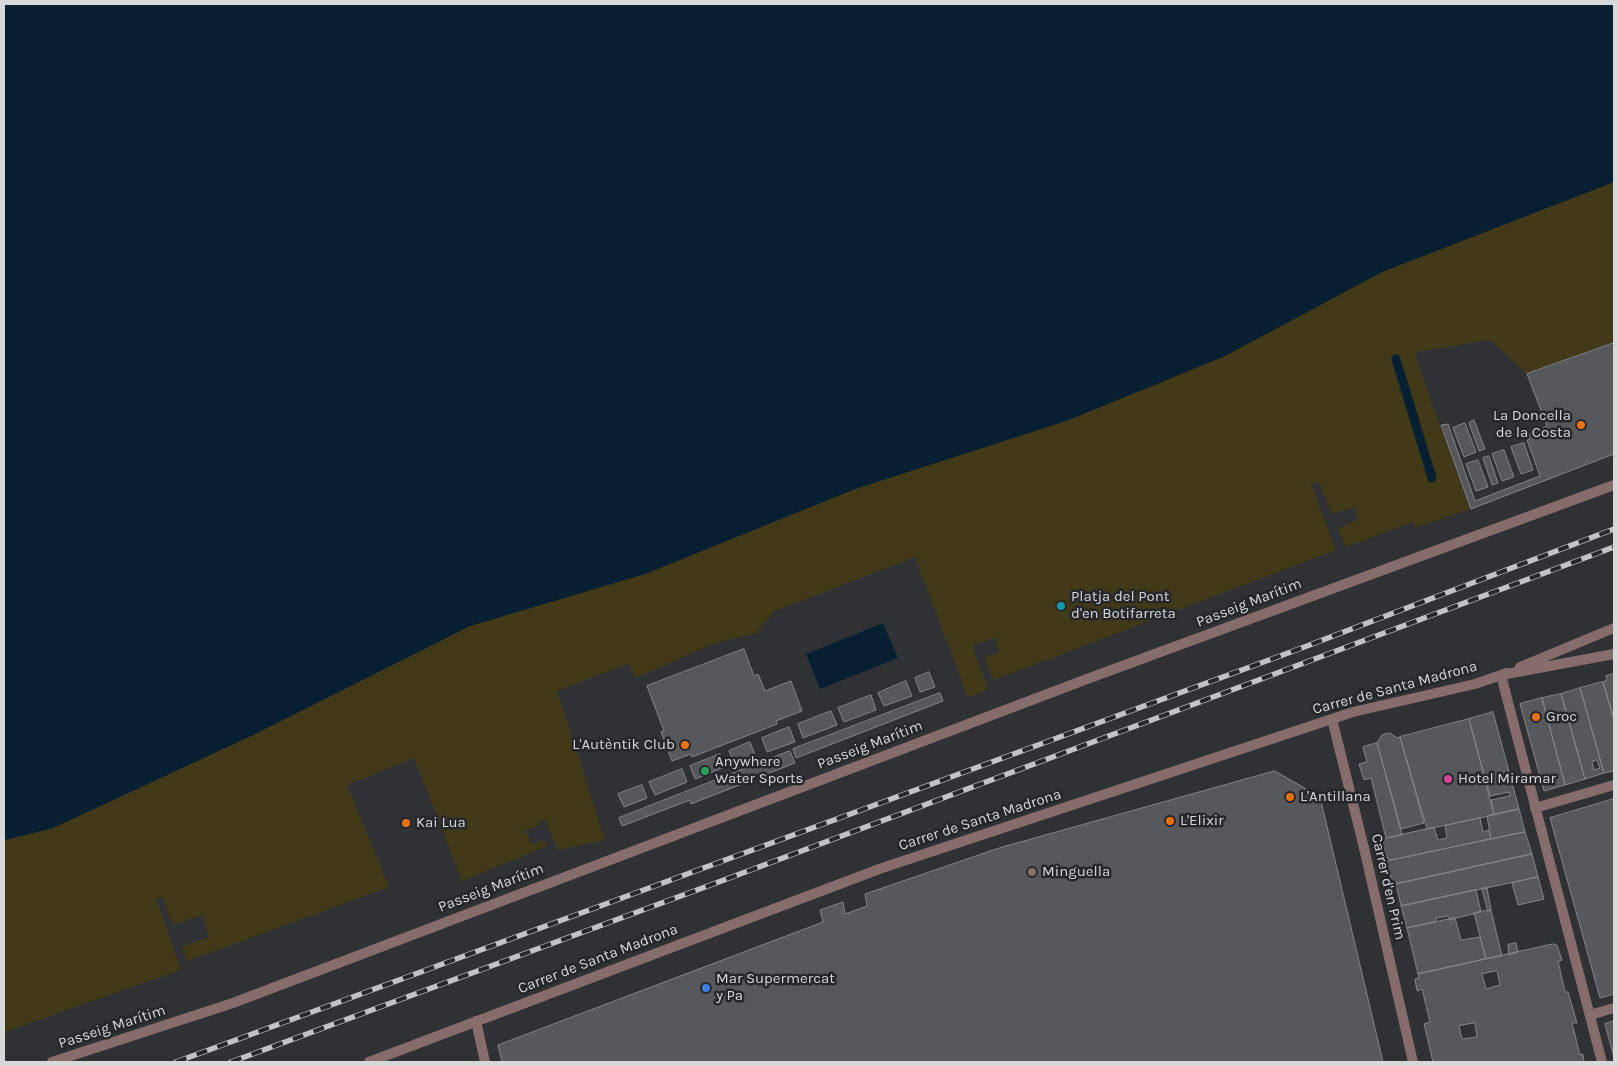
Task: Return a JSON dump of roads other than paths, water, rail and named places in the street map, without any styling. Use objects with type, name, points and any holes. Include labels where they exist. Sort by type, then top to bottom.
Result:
[{"type":"street","name":"Passeig Marítim","points":[[52,1062],[233,1003],[1087,679],[1614,486]]},
{"type":"street","points":[[1602,1062],[1501,675],[1614,628]]},
{"type":"street","name":"Carrer de Santa Madrona","points":[[369,1062],[882,868],[1353,712],[1475,684],[1501,675],[1614,654]]},
{"type":"street","name":"Carrer d'en Prim","points":[[1332,719],[1413,1062]]},
{"type":"street","points":[[1535,808],[1614,785]]},
{"type":"street","points":[[1590,1015],[1614,1008]]},
{"type":"street","points":[[476,1021],[485,1062]]},
{"type":"water","points":[[4,4],[1614,4],[1614,182],[1382,272],[1225,356],[1066,421],[855,489],[645,574],[470,626],[253,735],[53,828],[4,840]]},
{"type":"water","points":[[883,623],[898,658],[820,689],[806,654]]},
{"type":"waterway","points":[[1396,359],[1432,478]]},
{"type":"railway","points":[[176,1062],[1299,649],[1614,529]]},
{"type":"railway","points":[[231,1062],[1614,547]]},
{"type":"place","name":"La Doncella de la Costa","points":[[1581,425]]},
{"type":"place","name":"Platja del Pont d'en Botifarreta","points":[[1061,606]]},
{"type":"place","name":"Groc","points":[[1536,717]]},
{"type":"place","name":"L'Autèntik Club","points":[[685,745]]},
{"type":"place","name":"Anywhere Water Sports","points":[[705,771]]},
{"type":"place","name":"Hotel Miramar","points":[[1448,779]]},
{"type":"place","name":"L'Antillana","points":[[1290,797]]},
{"type":"place","name":"L'Elixir","points":[[1170,821]]},
{"type":"place","name":"Kai Lua","points":[[406,823]]},
{"type":"place","name":"Minguella","points":[[1032,872]]},
{"type":"place","name":"Mar Supermercat y Pa","points":[[706,988]]}]
